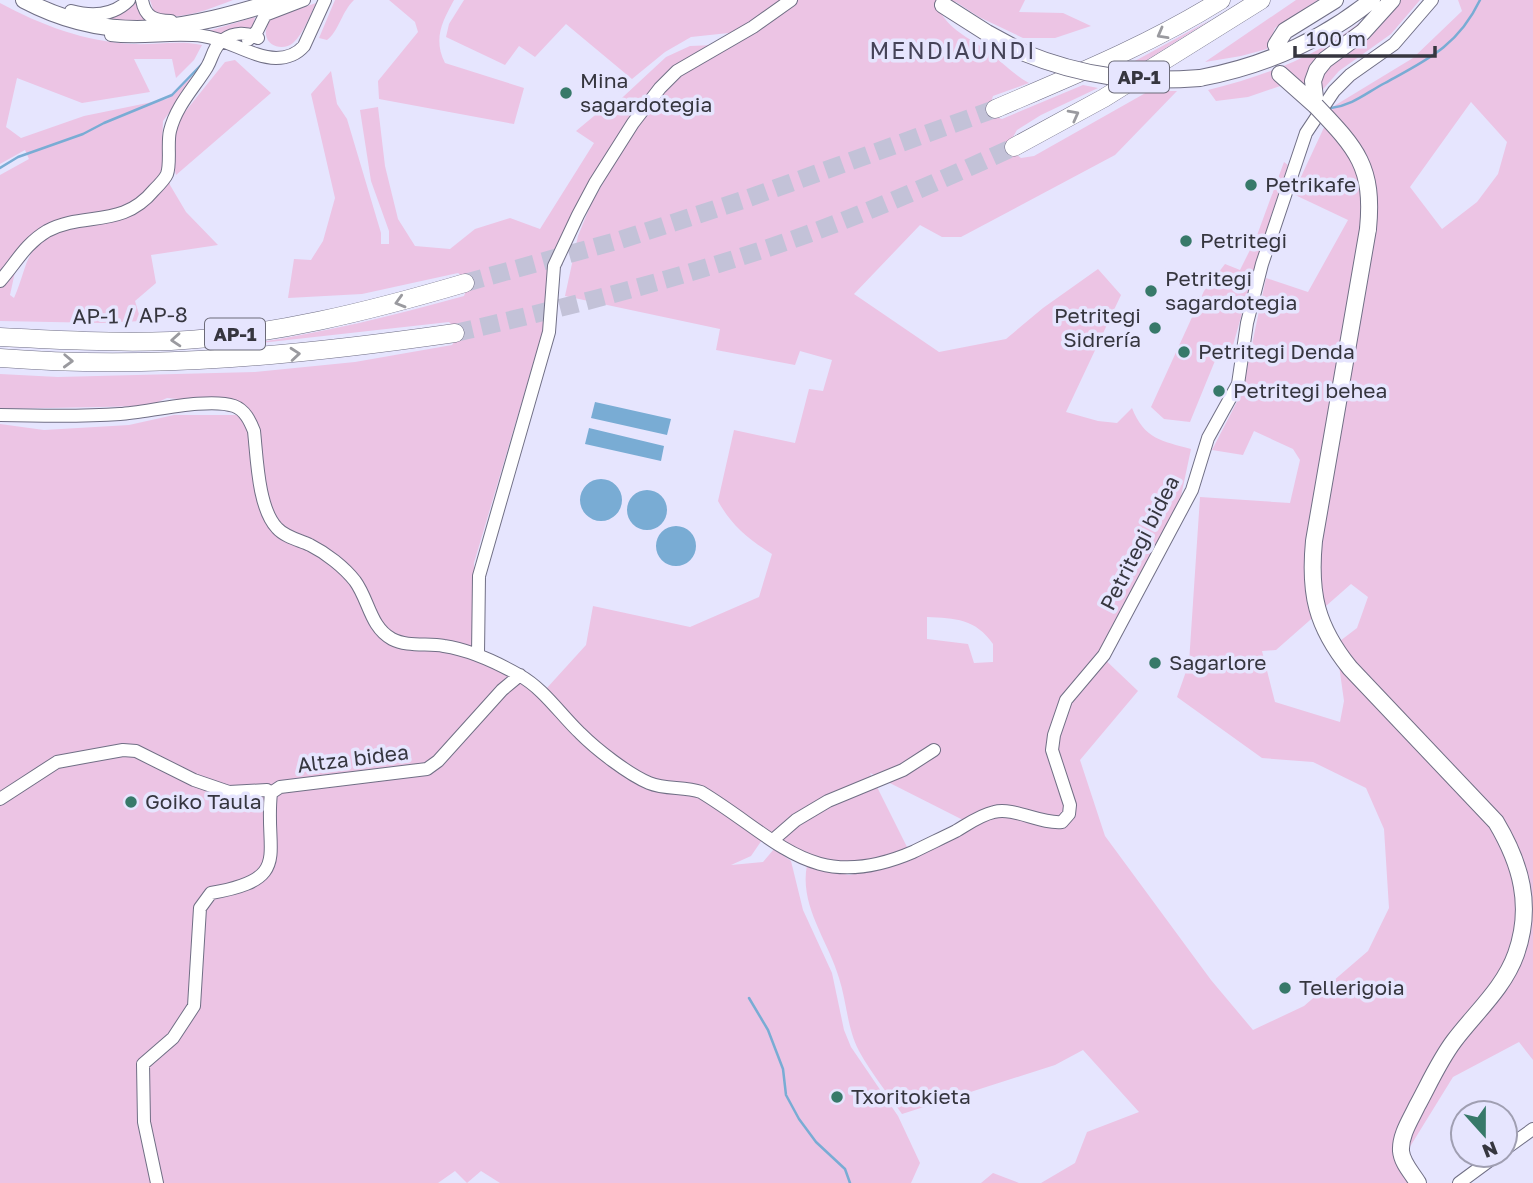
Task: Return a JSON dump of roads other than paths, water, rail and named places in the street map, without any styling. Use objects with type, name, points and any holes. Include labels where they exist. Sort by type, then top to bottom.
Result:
[{"type":"highway","name":"AP-1","points":[[995,109],[1092,69],[1221,0]]},
{"type":"highway","name":"AP-1","points":[[1014,147],[1104,98],[1261,0]]},
{"type":"highway","name":"AP-1 / AP-8","points":[[0,337],[100,342],[173,341],[240,334],[378,308],[465,283]]},
{"type":"highway","name":"AP-1","points":[[0,358],[129,363],[235,359],[335,350],[455,333]]},
{"type":"main road","points":[[24,0],[53,14],[94,26],[146,30],[208,22],[281,0]]},
{"type":"main road","points":[[1276,45],[1285,31],[1335,0]]},
{"type":"main road","points":[[943,5],[1022,52],[1052,64],[1083,73],[1155,81],[1200,78],[1273,60],[1327,32],[1372,0]]},
{"type":"main road","points":[[1317,106],[1312,81],[1317,70],[1325,60],[1363,32],[1392,0]]},
{"type":"main road","points":[[1280,74],[1317,106],[1346,138],[1362,162],[1370,193],[1368,229],[1314,541],[1313,591],[1317,611],[1331,642],[1350,668],[1496,822],[1512,849],[1522,885],[1523,920],[1516,954],[1502,982],[1439,1065],[1402,1139],[1403,1159],[1418,1183]]},
{"type":"street","points":[[42,0],[61,9],[91,16],[115,10],[129,0]]},
{"type":"street","points":[[142,0],[144,10],[150,18],[156,21],[172,21],[255,0]]},
{"type":"street","points":[[212,57],[257,35],[265,15],[304,0]]},
{"type":"street","points":[[53,14],[69,24],[99,33],[140,37],[205,36],[268,57],[282,57],[295,54],[304,46],[325,0]]},
{"type":"street","points":[[478,654],[479,576],[549,332],[554,266],[595,183],[633,123],[660,88],[677,71],[791,0]]},
{"type":"street","name":"Petritegi bidea","points":[[773,840],[798,856],[833,867],[870,867],[889,862],[997,810],[1049,823],[1062,822],[1069,814],[1070,805],[1052,750],[1062,711],[1066,700],[1104,655],[1192,490],[1208,438],[1238,384],[1247,323],[1262,264],[1306,133],[1334,90],[1350,75],[1394,44],[1432,0]]},
{"type":"street","points":[[0,281],[21,252],[57,226],[108,218],[135,208],[151,194],[167,173],[173,119],[222,40],[238,34],[257,35]]},
{"type":"street","points":[[257,35],[269,52],[282,57]]},
{"type":"street","points":[[205,36],[212,57]]},
{"type":"street","points":[[0,415],[69,417],[145,411],[177,405],[224,405],[242,411],[254,431],[265,508],[278,530],[313,546],[347,571],[364,595],[371,615],[381,630],[393,639],[445,646],[478,654],[520,675],[533,684],[580,734],[636,776],[664,787],[691,788],[701,792],[773,840],[796,820],[828,801],[903,770],[934,750]]},
{"type":"street","name":"Altza bidea","points":[[157,1183],[144,1122],[143,1064],[173,1038],[194,1006],[200,908],[211,894],[253,883],[266,870],[272,850],[271,793],[280,787],[427,769],[438,761],[502,690],[520,675]]},
{"type":"street","points":[[0,799],[57,761],[123,750],[136,751],[194,780],[229,792],[267,790],[271,793]]},
{"type":"street","points":[[1459,1183],[1478,1169]]},
{"type":"water","points":[[595,402],[671,419],[667,435],[591,418]]},
{"type":"water","points":[[589,428],[664,446],[661,461],[585,444]]},
{"type":"water","points":[[601,479],[616,485],[622,500],[616,515],[601,521],[586,515],[580,500],[586,485]]},
{"type":"water","points":[[647,490],[661,496],[667,510],[661,524],[647,530],[633,524],[627,510],[633,496]]},
{"type":"water","points":[[676,526],[684,527],[690,532],[695,538],[695,554],[690,560],[684,565],[676,566],[668,565],[662,560],[657,554],[656,546],[657,538],[662,532],[668,527]]},
{"type":"waterway","points":[[1331,108],[1359,98],[1440,50],[1462,29],[1480,0]]},
{"type":"waterway","points":[[0,168],[18,157],[83,134],[172,95],[202,64]]},
{"type":"waterway","points":[[749,998],[768,1030],[783,1069],[786,1095],[799,1119],[816,1142],[845,1169],[850,1183]]},
{"type":"tunnel","points":[[465,283],[620,240],[746,199],[995,109]]},
{"type":"tunnel","points":[[455,333],[613,294],[768,248],[923,188],[1014,147]]},
{"type":"place","name":"Mina sagardotegia","points":[[566,93]]},
{"type":"place","name":"Petrikafe","points":[[1251,185]]},
{"type":"place","name":"Petritegi","points":[[1186,241]]},
{"type":"place","name":"Petritegi sagardotegia","points":[[1151,291]]},
{"type":"place","name":"Petritegi Sidrería","points":[[1155,328]]},
{"type":"place","name":"Petritegi Denda","points":[[1184,352]]},
{"type":"place","name":"Petritegi behea","points":[[1219,391]]},
{"type":"place","name":"Sagarlore","points":[[1155,663]]},
{"type":"place","name":"Goiko Taula","points":[[131,802]]},
{"type":"place","name":"Tellerigoia","points":[[1285,988]]},
{"type":"place","name":"Txoritokieta","points":[[837,1097]]},
{"type":"district","name":"MENDIAUNDI","points":[[953,51]]}]
